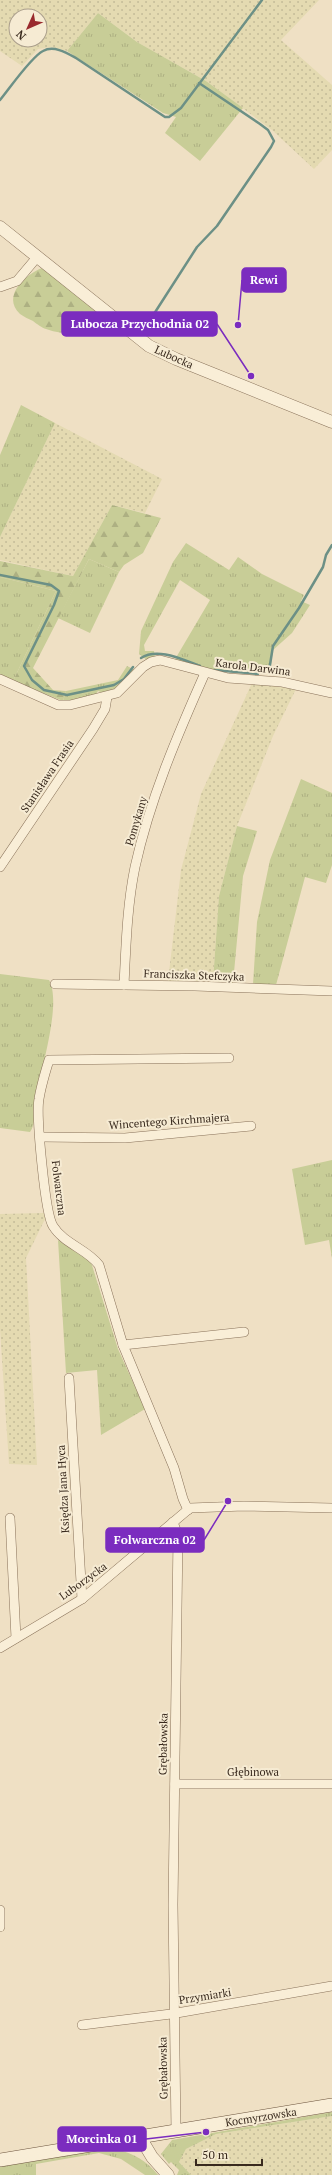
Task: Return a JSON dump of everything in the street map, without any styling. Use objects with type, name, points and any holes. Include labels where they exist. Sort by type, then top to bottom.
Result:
[{"type":"main road","name":"Kocmyrzowska","points":[[0,2160],[332,2105]]},
{"type":"street","name":"Lubocka","points":[[0,227],[149,346],[176,359],[332,422]]},
{"type":"street","points":[[0,287],[17,281],[38,256]]},
{"type":"street","name":"Karola Darwina","points":[[0,679],[58,704],[70,705],[107,697],[117,693],[151,662],[160,660],[228,678],[282,682],[332,693]]},
{"type":"street","name":"Pomykany","points":[[124,985],[130,901],[141,840],[170,755],[205,673]]},
{"type":"street","name":"Stanisława Frasia","points":[[0,867],[93,729],[105,709],[107,697]]},
{"type":"street","name":"Franciszka Stefczyka","points":[[55,984],[332,991]]},
{"type":"street","name":"Folwarczna","points":[[188,1510],[183,1499],[174,1468],[123,1345],[99,1265],[91,1256],[59,1234],[50,1222],[41,1137],[39,1099],[49,1060],[229,1058]]},
{"type":"street","name":"Wincentego Kirchmajera","points":[[41,1137],[125,1138],[251,1126]]},
{"type":"street","points":[[123,1345],[244,1332]]},
{"type":"street","name":"Księdza Jana Hyca","points":[[69,1378],[82,1599]]},
{"type":"street","points":[[173,1522],[188,1510],[197,1507],[227,1506],[332,1508]]},
{"type":"street","points":[[10,1518],[16,1638]]},
{"type":"street","name":"Luborzycka","points":[[0,1648],[82,1599],[173,1522]]},
{"type":"street","name":"Grębałowska","points":[[173,1522],[178,1536],[174,2013],[176,2131]]},
{"type":"street","name":"Głębinowa","points":[[175,1784],[332,1784]]},
{"type":"street","points":[[0,1910],[0,1927]]},
{"type":"street","name":"Przymiarki","points":[[82,2025],[174,2013],[332,1986]]},
{"type":"street","points":[[140,2138],[152,2157],[168,2175]]},
{"type":"shaded area","points":[[0,0],[319,0],[281,40],[332,85],[332,150],[314,169],[272,130],[206,81],[137,42],[98,13],[67,51],[48,47],[48,8],[8,8],[8,48],[44,48],[38,49],[22,66],[0,51]]},
{"type":"shaded area","points":[[55,423],[162,479],[145,513],[112,505],[73,576],[0,560],[0,537]]},
{"type":"shaded area","points":[[252,683],[296,689],[273,736],[237,826],[219,896],[213,981],[168,981],[181,870],[201,794]]},
{"type":"shaded area","points":[[44,1213],[46,1217],[26,1258],[37,1465],[9,1464],[0,1329],[0,1214]]},
{"type":"shaded area","points":[[332,2116],[332,2175],[191,2175],[179,2162],[186,2149],[216,2134]]},
{"type":"green space","points":[[98,13],[137,42],[206,81],[243,108],[200,161],[165,133],[176,117],[163,113],[67,51]]},
{"type":"green space","points":[[42,268],[101,315],[86,333],[61,333],[51,331],[20,314],[15,307],[13,300],[14,293],[18,286],[29,275]]},
{"type":"green space","points":[[21,405],[55,423],[0,537],[0,455]]},
{"type":"green space","points":[[112,505],[161,518],[143,553],[124,565],[119,572],[89,559],[33,668],[53,690],[66,691],[63,701],[13,681],[56,591],[0,577],[0,561],[73,576]]},
{"type":"green space","points":[[186,543],[229,570],[238,557],[262,574],[304,595],[301,601],[310,605],[292,633],[273,650],[270,672],[205,670],[174,661],[210,600],[180,580],[144,645],[145,651],[154,651],[155,657],[147,660],[139,654],[141,631],[173,562]]},
{"type":"green space","points":[[89,559],[119,572],[90,633],[58,618]]},
{"type":"green space","points":[[0,577],[56,591],[13,681],[0,675]]},
{"type":"green space","points":[[127,666],[135,670],[108,695],[98,691],[91,701],[63,701],[66,691],[118,680]]},
{"type":"green space","points":[[301,779],[332,793],[332,865],[326,883],[305,877],[276,985],[253,984],[257,922],[270,860]]},
{"type":"green space","points":[[237,826],[257,831],[243,876],[233,983],[213,981],[219,896]]},
{"type":"green space","points":[[0,974],[49,980],[53,991],[52,1023],[34,1109],[34,1123],[30,1132],[0,1128]]},
{"type":"green space","points":[[332,1160],[332,1258],[329,1240],[305,1245],[292,1169]]},
{"type":"green space","points":[[58,1240],[91,1262],[118,1349],[145,1409],[101,1435],[97,1370],[66,1373]]},
{"type":"green space","points":[[332,2112],[332,2116],[216,2134],[186,2149],[179,2162],[191,2175],[177,2175],[179,2170],[171,2162],[169,2164],[161,2154],[172,2140]]},
{"type":"green space","points":[[116,2149],[139,2158],[149,2165],[158,2175],[145,2175],[121,2159],[99,2153],[36,2164],[36,2175],[0,2175],[0,2166],[93,2150]]},
{"type":"waterway","points":[[0,100],[38,54],[47,49],[56,49],[76,58],[165,117],[169,117],[181,108],[262,0]]},
{"type":"waterway","points":[[143,331],[197,247],[217,226],[274,141],[268,130],[199,83]]},
{"type":"waterway","points":[[269,671],[273,646],[299,608],[323,567],[326,555],[332,545]]},
{"type":"waterway","points":[[0,575],[51,585],[59,591],[54,605],[24,666],[32,680],[44,690],[67,695],[114,685],[124,679],[133,667]]},
{"type":"waterway","points":[[141,658],[148,655],[163,654],[200,666]]},
{"type":"waterway","points":[[214,670],[258,674]]},
{"type":"place","name":"Rewi","points":[[238,325]]},
{"type":"place","name":"Lubocza Przychodnia 02","points":[[251,376]]},
{"type":"place","name":"Folwarczna 02","points":[[228,1501]]},
{"type":"place","name":"Morcinka 01","points":[[206,2132]]}]
